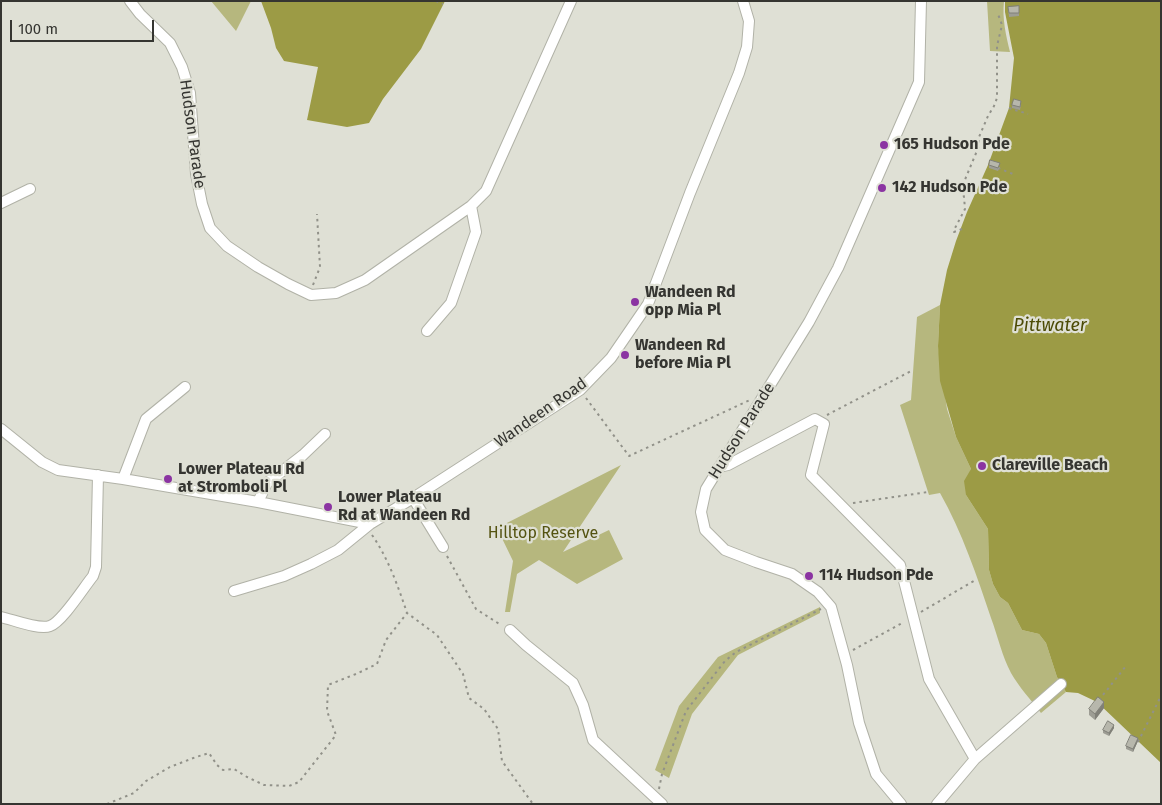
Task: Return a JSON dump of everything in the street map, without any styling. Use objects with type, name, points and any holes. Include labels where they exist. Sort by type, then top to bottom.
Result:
[{"type":"street","name":"Hudson Parade","points":[[130,1],[140,14],[170,44],[182,67],[190,94],[196,174],[202,204],[210,228],[227,246],[258,267],[310,294],[336,293],[365,280],[471,206],[486,191],[571,1]]},
{"type":"street","name":"Wandeen Road","points":[[234,591],[284,576],[338,550],[368,526],[580,390],[611,358],[648,304],[690,193],[739,73],[747,48],[749,21],[743,1]]},
{"type":"street","name":"Hudson Parade","points":[[901,804],[876,774],[858,722],[848,665],[831,607],[818,592],[792,574],[726,550],[705,530],[701,512],[706,488],[809,322],[838,268],[919,82],[920,1]]},
{"type":"street","points":[[1,203],[30,189]]},
{"type":"street","points":[[427,331],[451,303],[476,232],[471,206]]},
{"type":"street","points":[[123,479],[146,419],[185,387]]},
{"type":"street","points":[[719,467],[728,465],[815,420],[824,424],[811,475],[900,565],[929,678],[975,759]]},
{"type":"street","points":[[1,429],[42,462],[58,470],[258,502],[368,526]]},
{"type":"street","points":[[258,502],[267,483],[303,455],[325,434]]},
{"type":"street","points":[[1,617],[39,626],[50,626],[58,621],[93,576],[96,567],[98,475]]},
{"type":"street","points":[[413,498],[443,547]]},
{"type":"street","points":[[510,630],[573,683],[583,705],[593,740],[660,801]]},
{"type":"street","points":[[937,804],[975,759],[1061,684]]},
{"type":"path","points":[[436,1],[444,4]]},
{"type":"path","points":[[962,229],[954,232],[964,209],[962,190],[964,182],[979,146],[979,137],[997,98],[997,46],[1002,25],[998,14]]},
{"type":"path","points":[[1009,108],[1028,114]]},
{"type":"path","points":[[997,168],[1013,174]]},
{"type":"path","points":[[310,294],[320,267],[317,214]]},
{"type":"path","points":[[821,423],[826,415],[913,370]]},
{"type":"path","points":[[580,390],[629,456],[749,400]]},
{"type":"path","points":[[840,505],[928,492]]},
{"type":"path","points":[[368,526],[393,577],[407,612],[437,635],[451,655],[463,674],[469,698],[484,709],[498,728],[502,761],[533,804]]},
{"type":"path","points":[[443,547],[476,609],[510,630]]},
{"type":"path","points":[[660,801],[662,774],[686,710],[725,661],[736,652],[820,610],[831,607]]},
{"type":"path","points":[[108,804],[134,793],[146,781],[170,767],[209,753],[223,770],[234,769],[264,785],[289,786],[299,782],[336,735],[327,710],[328,685],[377,664],[386,640],[407,612]]},
{"type":"path","points":[[1097,702],[1126,666]]},
{"type":"path","points":[[1138,742],[1161,696]]},
{"type":"green space","points":[[211,1],[251,1],[236,31]]},
{"type":"green space","points":[[987,1],[1004,1],[1004,21],[1010,52],[990,51]]},
{"type":"green space","points":[[940,305],[938,346],[947,409],[956,437],[971,469],[966,495],[988,529],[989,570],[993,584],[1000,597],[1008,603],[1022,630],[1039,634],[1046,643],[1057,677],[1066,692],[1041,713],[1008,667],[975,570],[948,508],[940,493],[929,495],[900,405],[911,400],[917,317]]},
{"type":"green space","name":"Hilltop Reserve","points":[[621,465],[563,552],[609,530],[623,559],[577,584],[539,560],[517,574],[510,612],[505,612],[513,561],[497,528]]},
{"type":"green space","points":[[820,607],[820,613],[738,655],[692,714],[669,778],[655,770],[679,706],[718,657]]},
{"type":"water","points":[[261,1],[445,1],[421,49],[383,99],[369,123],[347,127],[307,120],[318,67],[284,61],[276,48]]},
{"type":"water","name":"Pittwater","points":[[1005,1],[1161,1],[1161,763],[1097,702],[1078,693],[1066,692],[1057,677],[1046,643],[1039,634],[1022,630],[1008,603],[1000,597],[993,584],[989,570],[988,529],[966,495],[964,481],[971,469],[956,437],[940,381],[938,346],[940,305],[947,270],[967,212],[988,165],[1009,108],[1014,58],[1005,12]]},
{"type":"building","points":[[1019,6],[1019,13],[1009,13],[1008,7]]},
{"type":"building","points":[[1014,99],[1021,101],[1020,107],[1012,105]]},
{"type":"building","points":[[990,160],[1000,163],[998,168],[989,165]]},
{"type":"building","points":[[1098,697],[1104,702],[1095,714],[1089,709]]},
{"type":"building","points":[[1108,721],[1114,725],[1109,733],[1103,730]]},
{"type":"building","points":[[1131,735],[1138,738],[1133,749],[1126,746]]},
{"type":"place","name":"165 Hudson Pde","points":[[884,145]]},
{"type":"place","name":"142 Hudson Pde","points":[[882,188]]},
{"type":"place","name":"Wandeen Rd opp Mia Pl","points":[[635,302]]},
{"type":"place","name":"Wandeen Rd before Mia Pl","points":[[625,355]]},
{"type":"place","name":"Clareville Beach","points":[[982,466]]},
{"type":"place","name":"Lower Plateau Rd at Stromboli Pl","points":[[168,479]]},
{"type":"place","name":"Lower Plateau Rd at Wandeen Rd","points":[[328,507]]},
{"type":"place","name":"114 Hudson Pde","points":[[809,576]]}]
